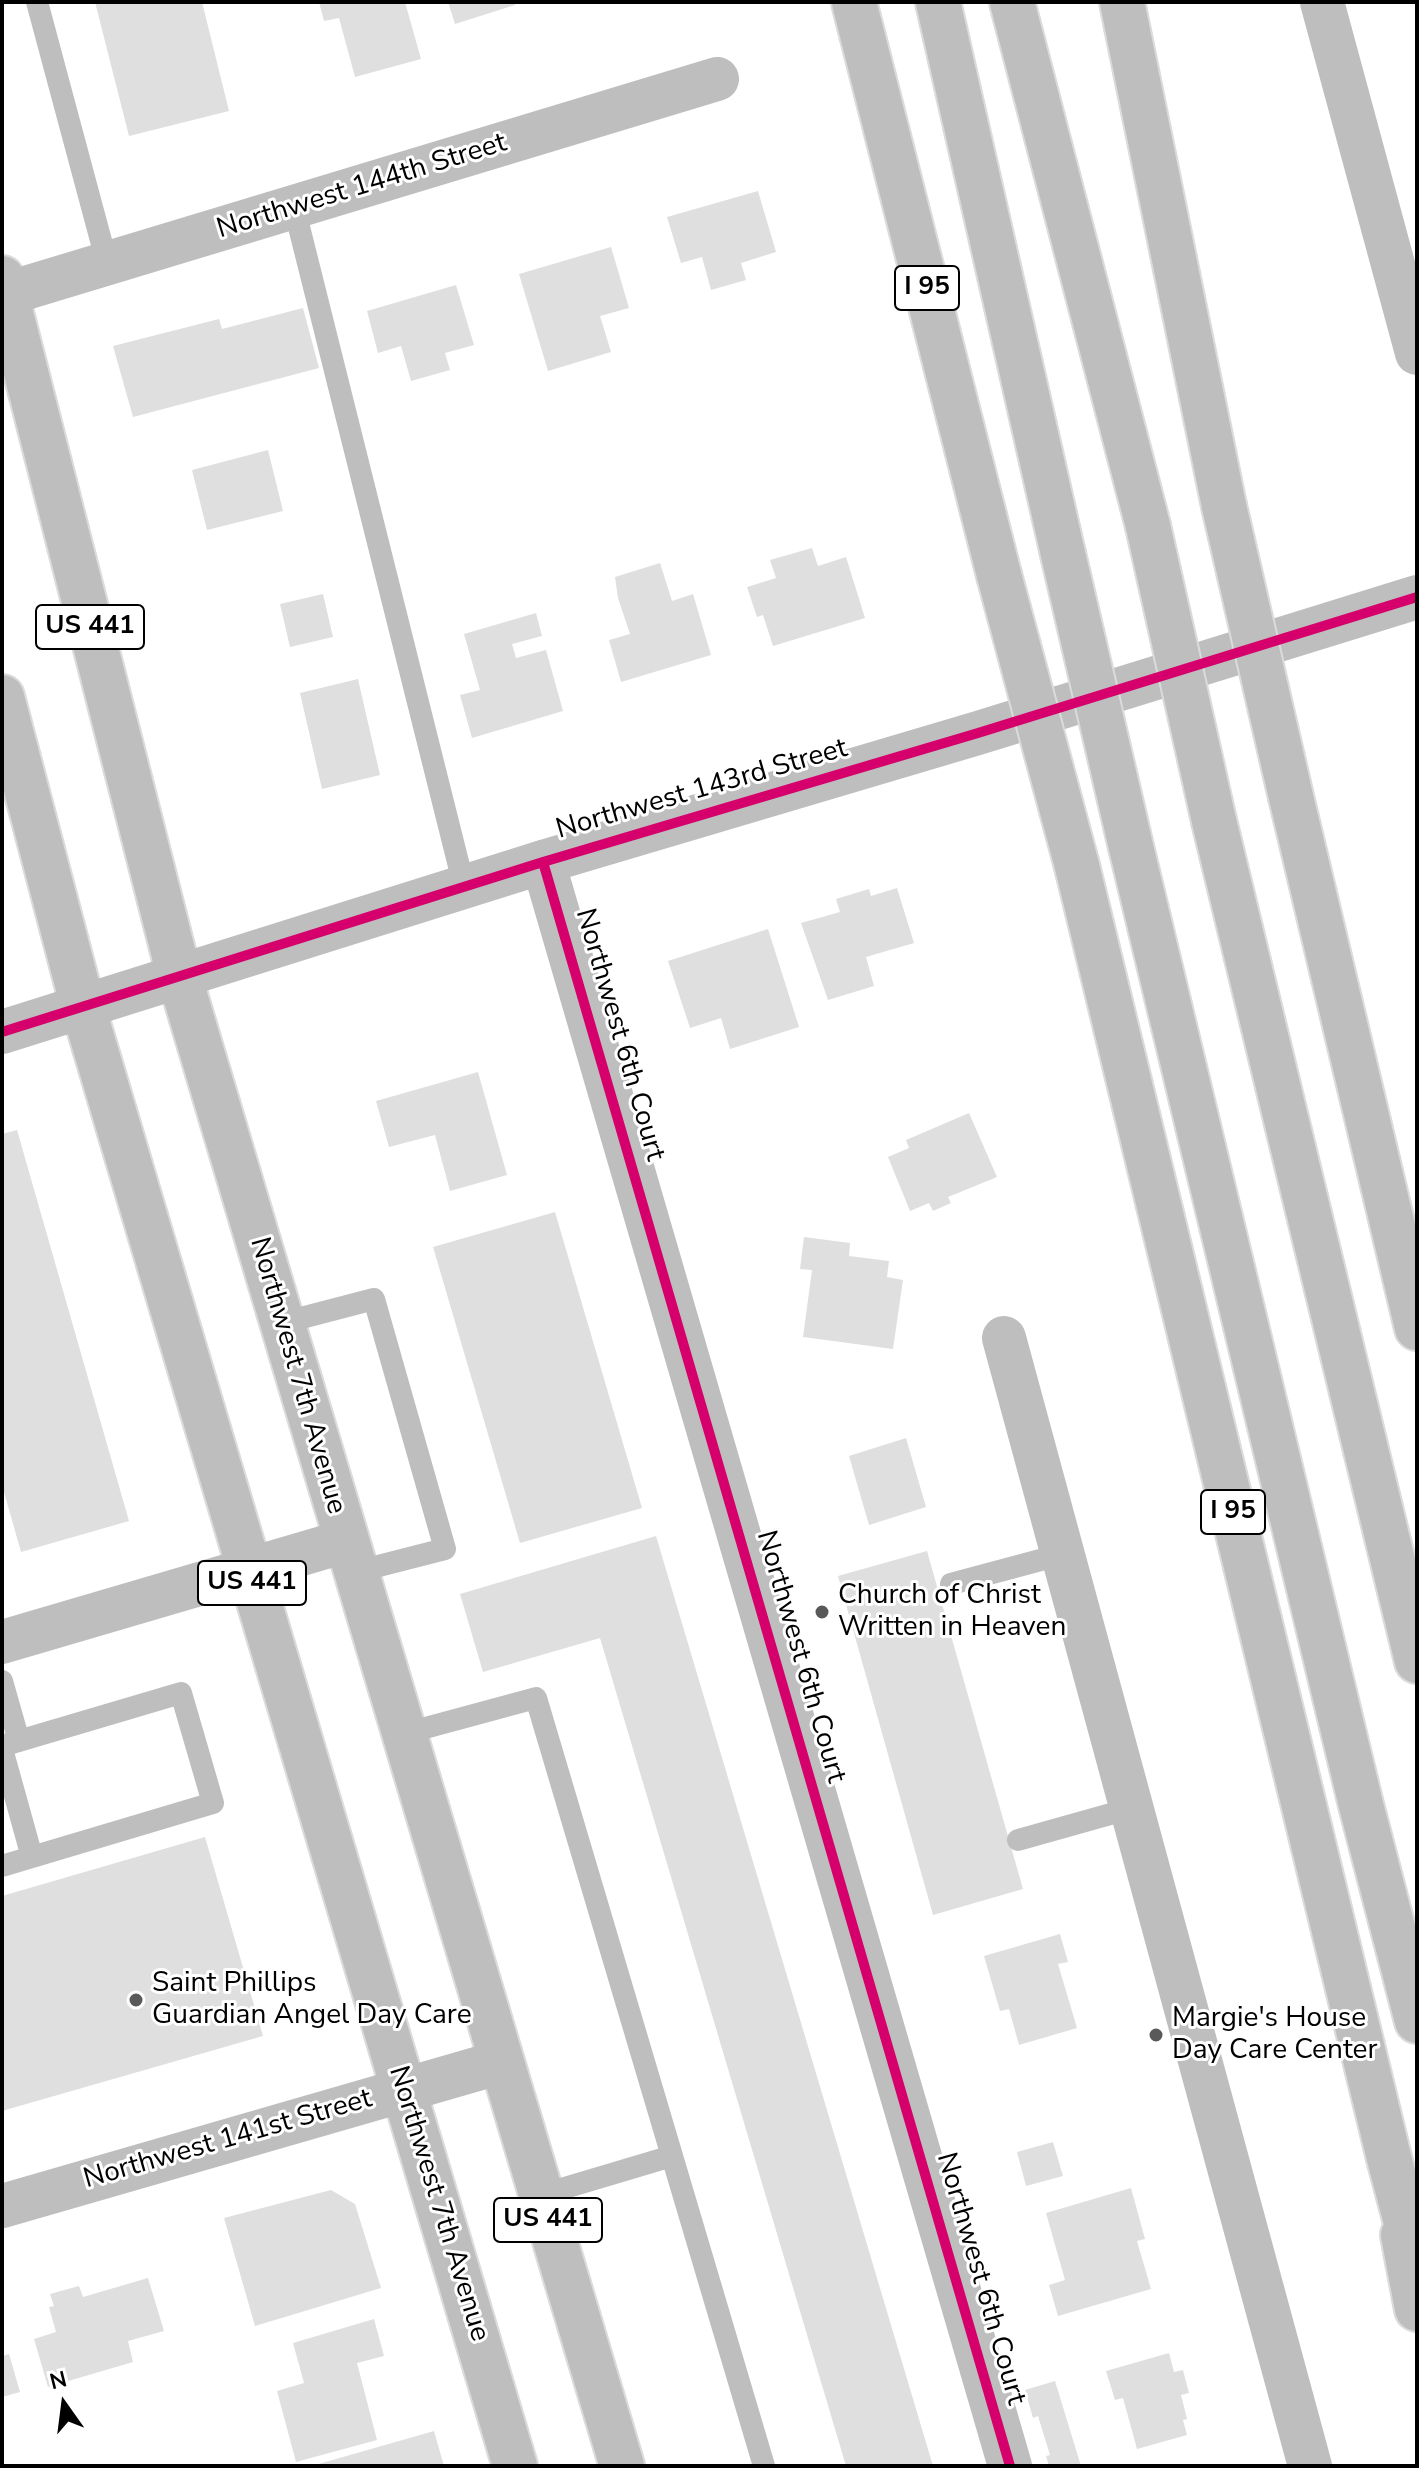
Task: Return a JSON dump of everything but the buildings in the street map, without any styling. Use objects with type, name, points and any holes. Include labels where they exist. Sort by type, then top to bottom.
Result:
[{"type":"main road","name":"I 95","points":[[854,2],[999,575],[1077,866],[1417,2264]]},
{"type":"main road","points":[[938,2],[1131,847],[1357,1789],[1417,2021]]},
{"type":"main road","points":[[1012,2],[1148,526],[1214,821],[1417,1661]]},
{"type":"main road","points":[[1122,2],[1224,506],[1417,1328]]},
{"type":"main road","points":[[1322,2],[1417,353]]},
{"type":"main road","name":"Northwest 144th Street","points":[[4,286],[107,263],[717,79]]},
{"type":"main road","name":"Northwest 7th Avenue","points":[[4,286],[179,975],[622,2466]]},
{"type":"main road","name":"Northwest 143rd Street","points":[[2,1032],[464,886],[992,729],[1417,597]]},
{"type":"main road","name":"Northwest 7th Avenue","points":[[2,697],[83,1007],[515,2466]]},
{"type":"main road","name":"Northwest 6th Court","points":[[543,862],[1010,2466]]},
{"type":"main road","points":[[1004,1338],[1310,2466]]},
{"type":"main road","points":[[2,1642],[248,1570],[350,1556]]},
{"type":"main road","name":"Northwest 141st Street","points":[[2,2206],[501,2062]]},
{"type":"main road","points":[[1389,2158],[1417,2309]]},
{"type":"lane","points":[[37,2],[107,263]]},
{"type":"lane","points":[[294,207],[464,886]]},
{"type":"lane","points":[[282,1323],[374,1299],[445,1549],[350,1556]]},
{"type":"lane","points":[[951,1584],[1063,1554]]},
{"type":"lane","points":[[2,1681],[8,1745],[32,1857]]},
{"type":"lane","points":[[2,1866],[213,1803],[181,1693],[8,1745]]},
{"type":"lane","points":[[403,1734],[536,1698],[764,2466]]},
{"type":"lane","points":[[1018,1840],[1132,1808]]},
{"type":"lane","points":[[541,2195],[672,2156]]},
{"type":"cycle path","points":[[2,1032],[543,862],[978,733],[1417,597]]},
{"type":"cycle path","points":[[543,862],[1010,2466]]},
{"type":"place","name":"Church of Christ Written in Heaven","points":[[822,1612]]},
{"type":"place","name":"Saint Phillips Guardian Angel Day Care","points":[[136,2000]]},
{"type":"place","name":"Margie's House Day Care Center","points":[[1156,2035]]}]
